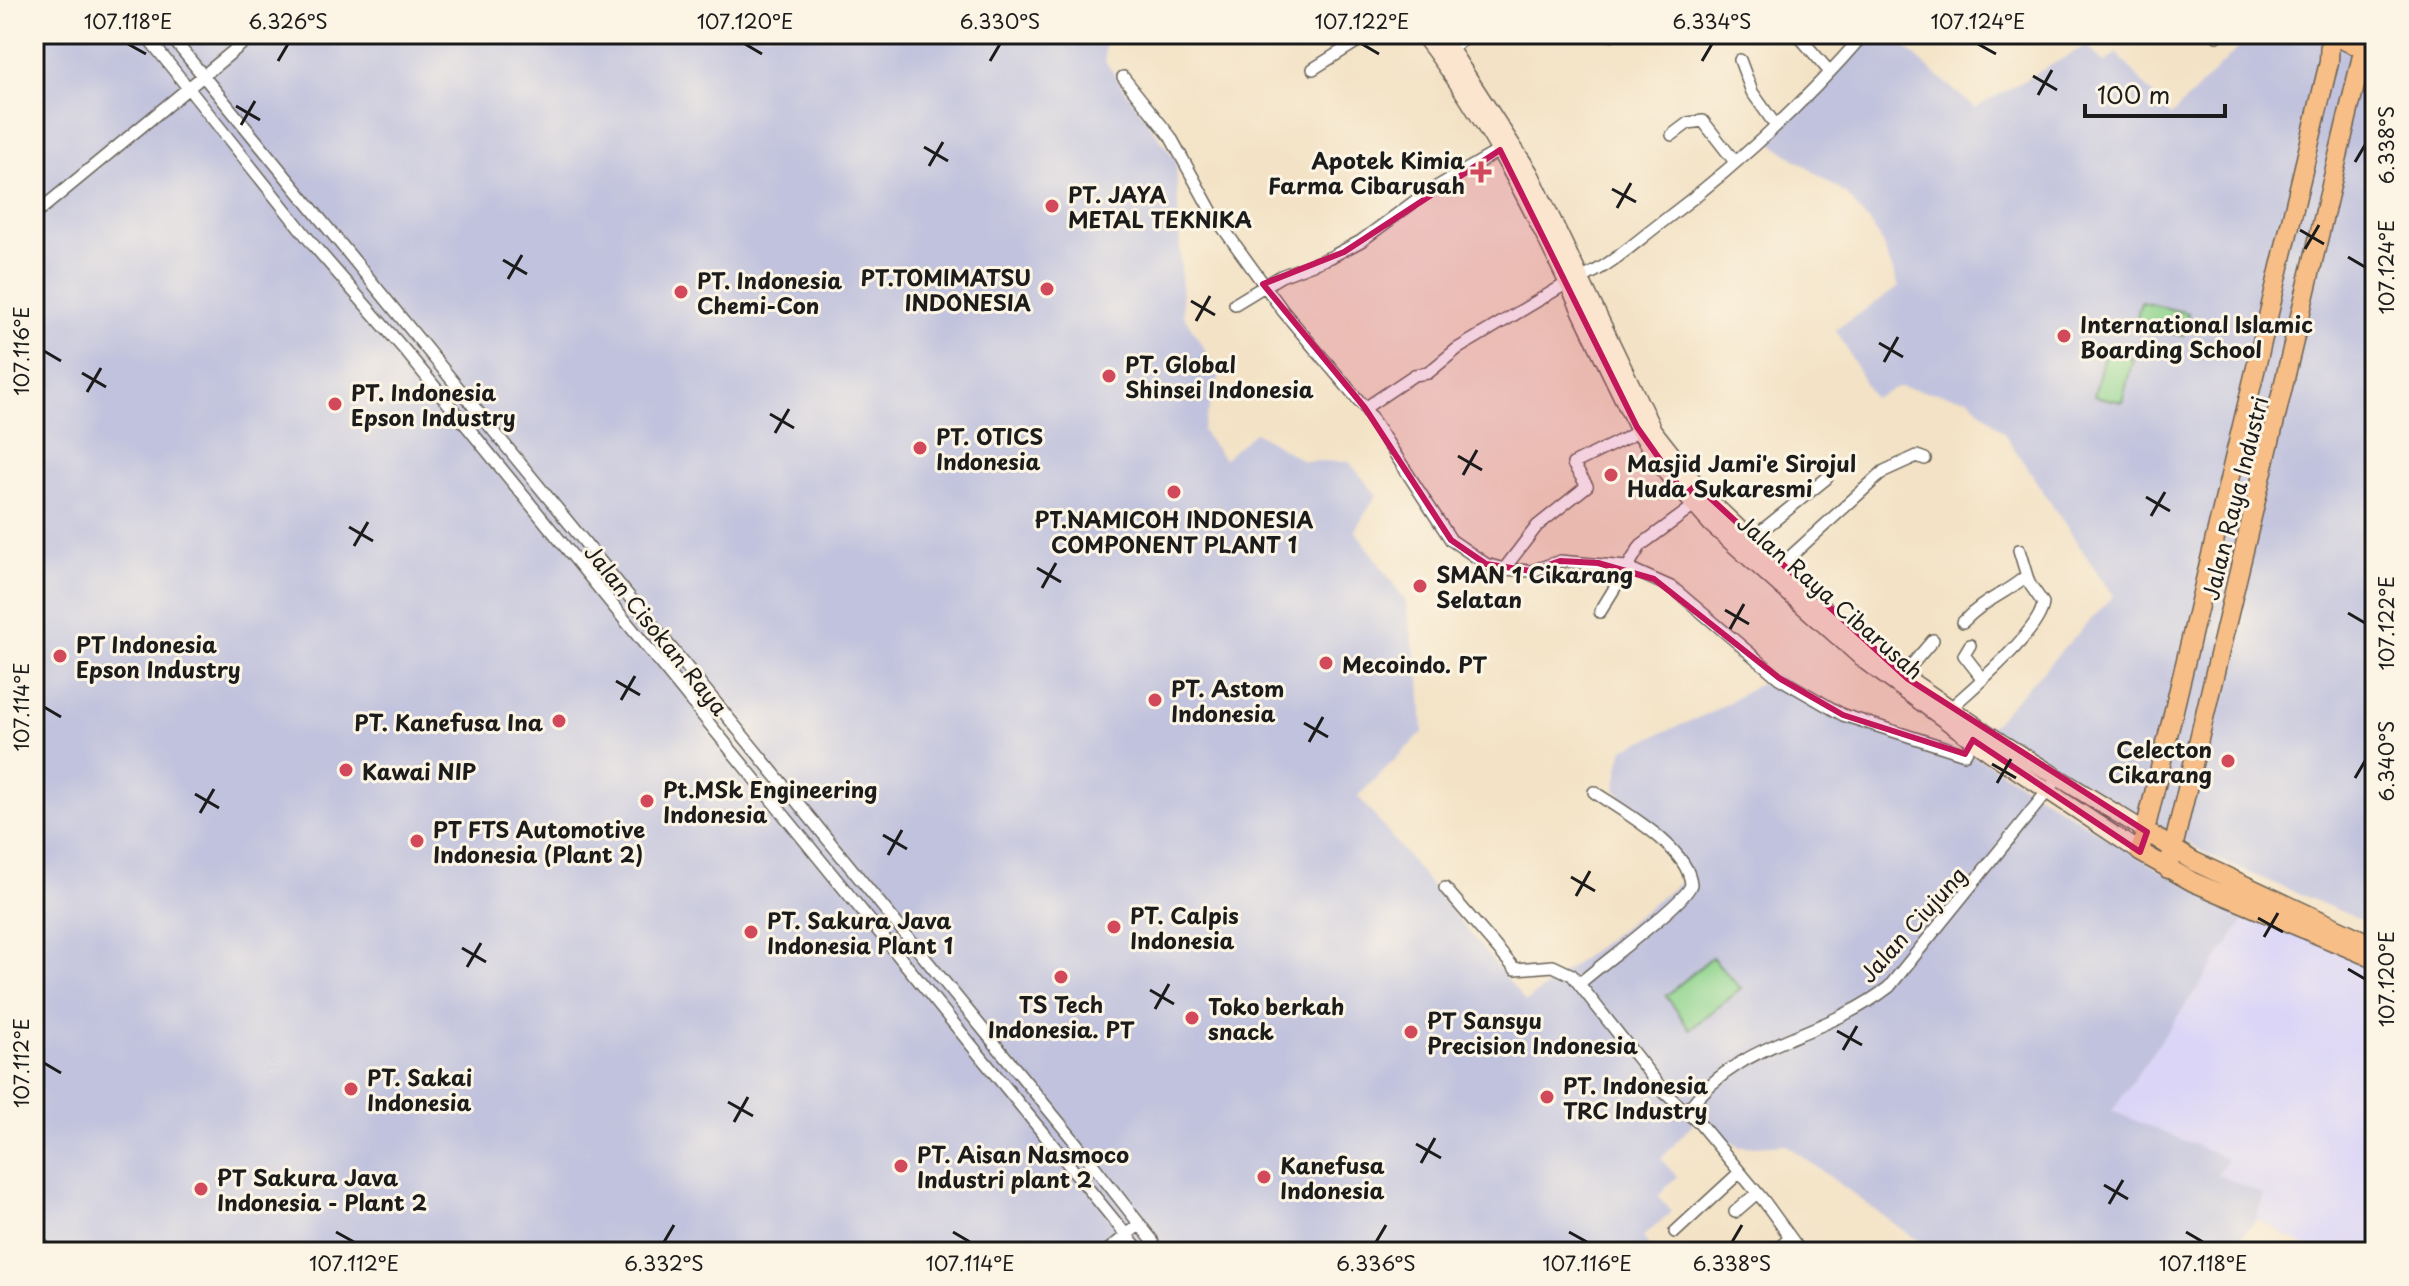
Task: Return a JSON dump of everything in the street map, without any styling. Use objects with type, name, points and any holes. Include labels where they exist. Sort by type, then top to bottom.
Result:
[{"type":"main road","points":[[2330,34],[2340,41],[2370,41]]},
{"type":"main road","name":"Jalan Raya Industri","points":[[2140,852],[2329,62],[2330,34]]},
{"type":"main road","name":"Jalan Raya Industri","points":[[2168,869],[2370,41]]},
{"type":"main road","name":"Jalan Raya Cibarusah","points":[[2147,832],[2174,849],[2371,946]]},
{"type":"main road","name":"Jalan Raya Cibarusah","points":[[2140,852],[2168,869],[2371,946]]},
{"type":"street","name":"Jalan Cisokan Raya","points":[[145,34],[1138,1252]]},
{"type":"street","name":"Jalan Cisokan Raya","points":[[169,34],[1140,1224],[1154,1246]]},
{"type":"street","points":[[34,215],[254,34]]},
{"type":"street","points":[[1313,69],[1369,34]]},
{"type":"street","name":"Jalan Raya Cibarusah","points":[[1422,34],[1457,79],[1576,280],[1654,444],[1731,543],[1866,662],[1973,740],[2147,832]]},
{"type":"street","name":"Jalan Raya Cibarusah","points":[[1440,34],[1530,173],[1640,431],[1654,444]]},
{"type":"street","points":[[1451,48],[1470,34]]},
{"type":"street","points":[[1797,34],[1829,71]]},
{"type":"street","points":[[1365,408],[1414,375],[1428,373],[1457,349],[1576,280],[1608,265],[1696,199],[1776,126],[1829,71],[1856,37]]},
{"type":"street","points":[[1740,60],[1752,92],[1776,126]]},
{"type":"street","points":[[1123,77],[1170,136],[1209,209],[1263,284],[1365,408],[1451,540],[1486,564],[1504,569],[1531,571],[1560,561],[1626,567],[1673,588],[1779,678],[1843,715],[1965,754],[1973,740]]},
{"type":"street","points":[[1672,135],[1688,123],[1703,121],[1735,162]]},
{"type":"street","points":[[1235,304],[1263,284],[1353,247],[1426,193],[1500,150]]},
{"type":"street","points":[[1504,569],[1537,526],[1587,486],[1573,464],[1640,431]]},
{"type":"street","points":[[1779,567],[1884,471],[1917,456],[1925,459]]},
{"type":"street","points":[[1750,540],[1827,478]]},
{"type":"street","points":[[1600,612],[1626,567],[1647,540],[1692,496]]},
{"type":"street","name":"Jalan Raya Cibarusah","points":[[1692,496],[1750,540],[1903,675],[2053,784],[2140,852]]},
{"type":"street","points":[[1950,709],[2041,613],[2043,603],[2026,576],[2019,550]]},
{"type":"street","points":[[1963,622],[1994,595],[2007,591],[2026,576]]},
{"type":"street","points":[[1903,675],[1933,640]]},
{"type":"street","points":[[1970,645],[1964,655],[1982,678]]},
{"type":"street","name":"Jalan Ciujung","points":[[1686,1112],[1715,1077],[1742,1059],[1857,1008],[1889,987],[2053,784]]},
{"type":"street","points":[[1579,984],[1611,954],[1679,904],[1690,891],[1690,876],[1669,849],[1644,824],[1594,792]]},
{"type":"street","points":[[1445,888],[1515,969],[1553,966],[1579,984],[1665,1093],[1686,1112],[1775,1214],[1789,1239],[1801,1252]]},
{"type":"street","points":[[1675,1232],[1739,1173]]},
{"type":"street","points":[[1735,1212],[1757,1193]]},
{"type":"street","points":[[1106,1252],[1140,1224]]},
{"type":"street","points":[[34,1235],[48,1252]]},
{"type":"street","points":[[1774,1252],[1789,1239]]},
{"type":"street","points":[[1138,1252],[1154,1246]]},
{"type":"highlighted area","points":[[1500,150],[1637,427],[1685,495],[1696,485],[1908,679],[2147,832],[2140,852],[1973,740],[1965,754],[1843,715],[1779,678],[1654,579],[1598,563],[1560,561],[1531,571],[1486,564],[1451,540],[1365,408],[1263,284],[1344,252]]},
{"type":"shaded area","points":[[34,34],[1104,34],[1105,61],[1176,161],[1183,314],[1220,375],[1202,431],[1224,459],[1255,432],[1303,461],[1349,462],[1377,495],[1355,530],[1405,600],[1420,680],[1423,732],[1358,796],[1526,1002],[1689,876],[1615,789],[1623,749],[1712,712],[1775,675],[1843,714],[1981,759],[2174,879],[2250,912],[2112,1111],[2227,1158],[2218,1174],[2264,1195],[2256,1219],[2229,1252],[2019,1252],[2009,1246],[2004,1252],[1933,1252],[1785,1144],[1739,1147],[1697,1119],[1661,1159],[1677,1177],[1658,1196],[1672,1212],[1643,1237],[1653,1252],[34,1252]]},
{"type":"shaded area","points":[[1865,34],[1889,34],[1975,108],[2087,45],[2104,63],[2117,53],[2171,116],[2252,34],[2375,34],[2375,926],[2214,858],[1989,728],[2113,596],[2003,432],[1969,398],[1899,387],[1873,398],[1836,329],[1899,287],[1879,236],[1847,195],[1766,139]]},
{"type":"shaded area","points":[[2250,912],[2375,968],[2375,1252],[2316,1252],[2256,1219],[2264,1195],[2218,1174],[2226,1158],[2112,1111]]},
{"type":"green space","points":[[2141,302],[2188,313],[2183,336],[2135,325]]},
{"type":"green space","points":[[2105,351],[2133,358],[2122,402],[2094,396]]},
{"type":"green space","points":[[1712,957],[1741,989],[1690,1029],[1666,996]]},
{"type":"place","name":"Apotek Kimia Farma Cibarusah","points":[[1481,172]]},
{"type":"place","name":"PT. JAYA METAL TEKNIKA","points":[[1052,206]]},
{"type":"place","name":"PT.TOMIMATSU INDONESIA","points":[[1047,289]]},
{"type":"place","name":"PT. Indonesia Chemi-Con","points":[[681,292]]},
{"type":"place","name":"International Islamic Boarding School","points":[[2064,336]]},
{"type":"place","name":"PT. Global Shinsei Indonesia","points":[[1109,376]]},
{"type":"place","name":"PT. Indonesia Epson Industry","points":[[335,404]]},
{"type":"place","name":"PT. OTICS Indonesia","points":[[920,448]]},
{"type":"place","name":"Masjid Jami'e Sirojul Huda Sukaresmi","points":[[1611,475]]},
{"type":"place","name":"PT.NAMICOH INDONESIA COMPONENT PLANT 1","points":[[1174,492]]},
{"type":"place","name":"SMAN 1 Cikarang Selatan","points":[[1420,586]]},
{"type":"place","name":"PT Indonesia Epson Industry","points":[[60,656]]},
{"type":"place","name":"Mecoindo. PT","points":[[1326,663]]},
{"type":"place","name":"PT. Astom Indonesia","points":[[1155,700]]},
{"type":"place","name":"PT. Kanefusa Ina","points":[[559,721]]},
{"type":"place","name":"Celecton Cikarang","points":[[2228,761]]},
{"type":"place","name":"Kawai NIP","points":[[346,770]]},
{"type":"place","name":"Pt.MSk Engineering Indonesia","points":[[647,801]]},
{"type":"place","name":"PT FTS Automotive Indonesia (Plant 2)","points":[[417,841]]},
{"type":"place","name":"PT. Calpis Indonesia","points":[[1114,927]]},
{"type":"place","name":"PT. Sakura Java Indonesia Plant 1","points":[[751,932]]},
{"type":"place","name":"TS Tech Indonesia. PT","points":[[1061,977]]},
{"type":"place","name":"Toko berkah snack","points":[[1192,1018]]},
{"type":"place","name":"PT Sansyu Precision Indonesia","points":[[1411,1032]]},
{"type":"place","name":"PT. Sakai Indonesia","points":[[351,1089]]},
{"type":"place","name":"PT. Indonesia TRC Industry","points":[[1547,1097]]},
{"type":"place","name":"PT. Aisan Nasmoco Industri plant 2","points":[[901,1166]]},
{"type":"place","name":"Kanefusa Indonesia","points":[[1264,1177]]},
{"type":"place","name":"PT Sakura Java Indonesia - Plant 2","points":[[201,1189]]}]
